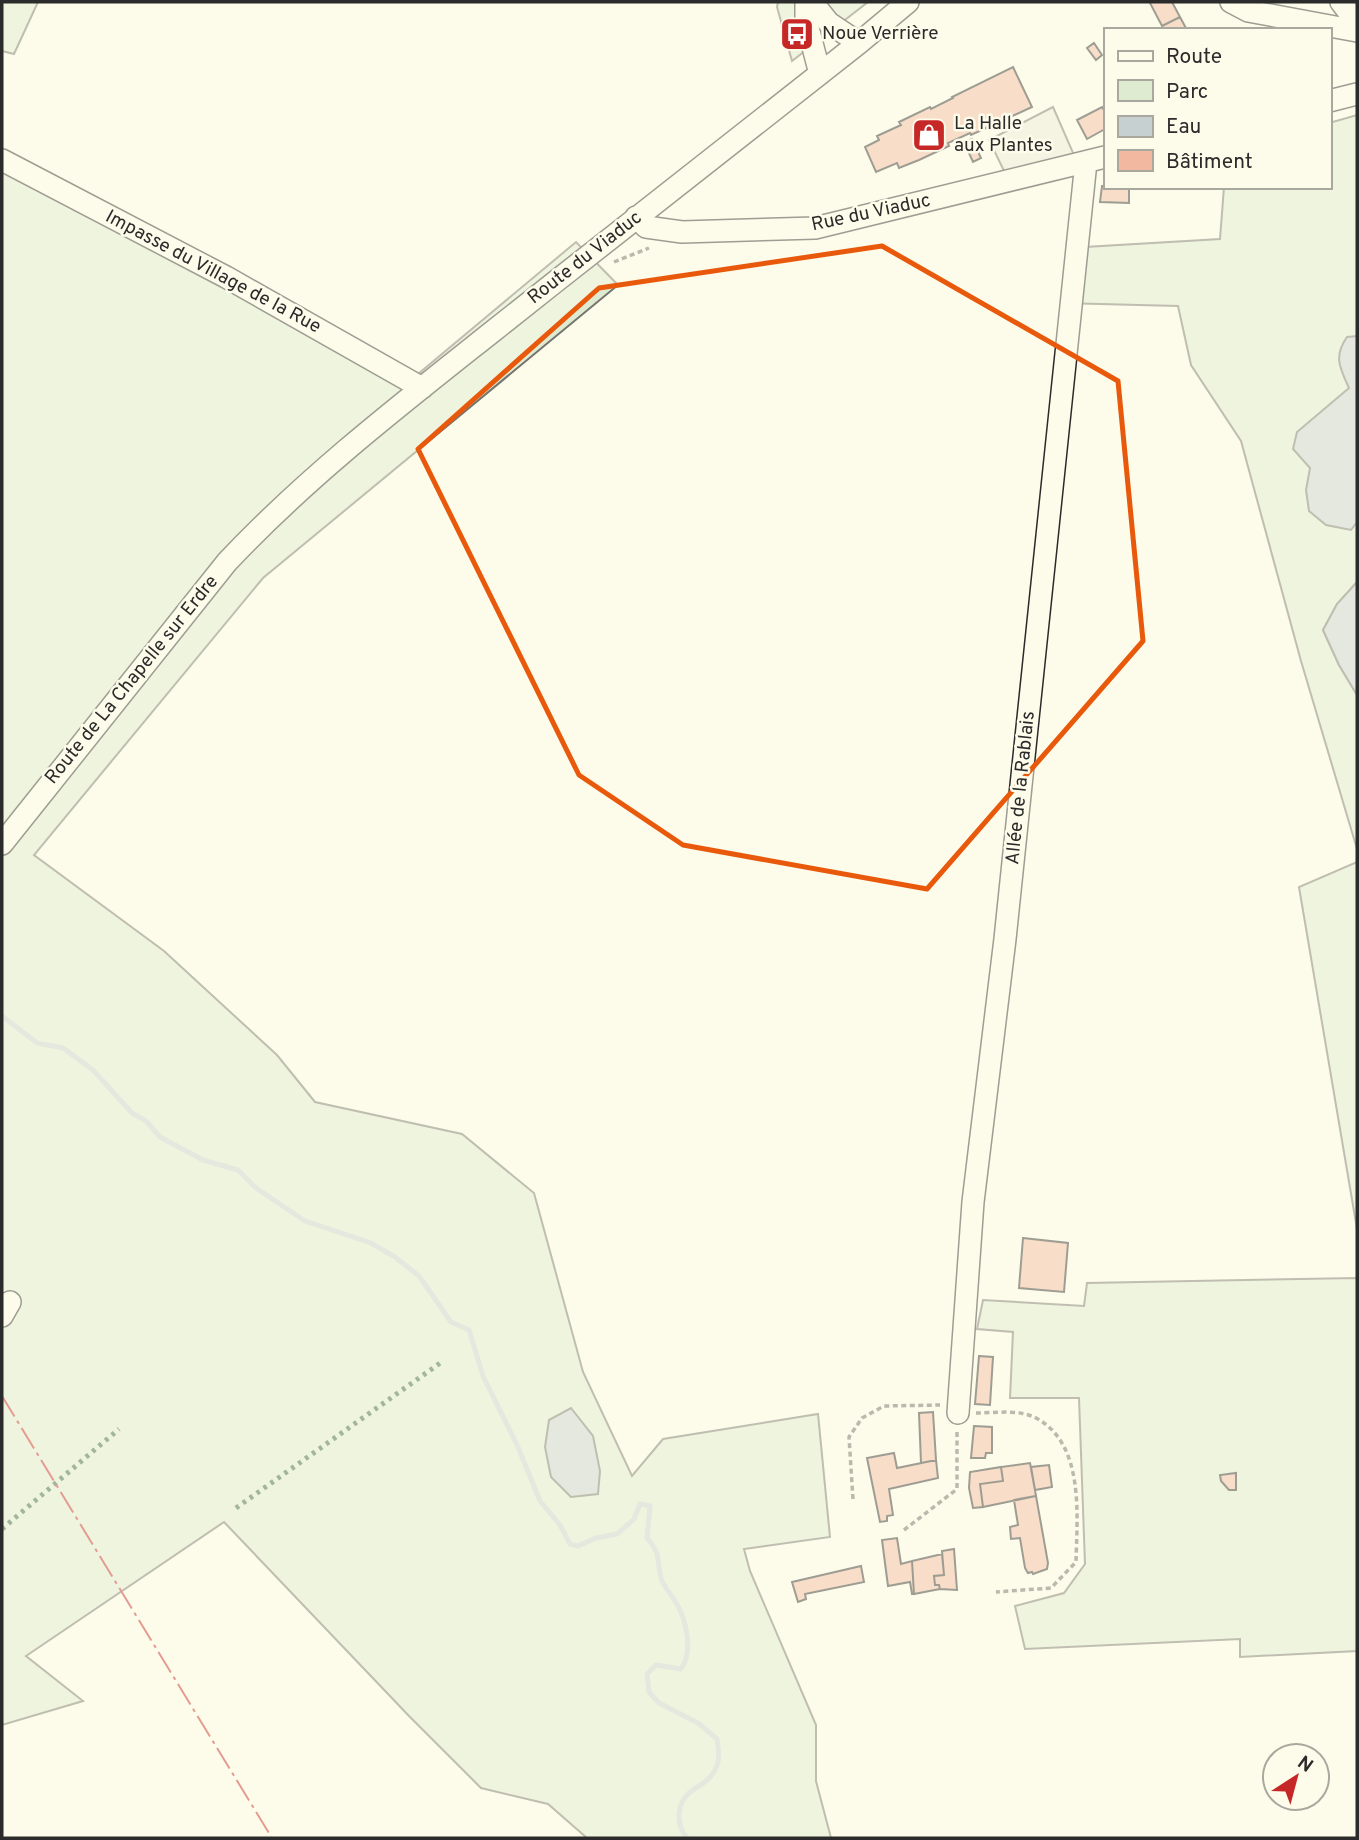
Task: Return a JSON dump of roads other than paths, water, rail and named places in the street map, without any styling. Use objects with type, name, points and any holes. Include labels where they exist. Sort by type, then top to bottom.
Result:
[{"type":"street","points":[[806,2],[806,20],[820,74]]},
{"type":"street","points":[[812,2],[830,23],[859,43]]},
{"type":"street","name":"Route du Viaduc","points":[[267,519],[312,478],[422,388],[908,2]]},
{"type":"street","points":[[1231,2],[1248,11],[1357,31]]},
{"type":"street","points":[[1341,2],[1357,23]]},
{"type":"street","points":[[1331,100],[1357,94]]},
{"type":"street","name":"Impasse du Village de la Rue","points":[[2,160],[226,277],[422,388]]},
{"type":"street","name":"Rue du Viaduc","points":[[636,217],[646,227],[682,232],[815,229],[1095,160]]},
{"type":"street","name":"Allée de la Rablais","points":[[958,1409],[973,1202],[1095,160]]},
{"type":"street","name":"Route de La Chapelle sur Erdre","points":[[2,844],[195,601],[267,519]]},
{"type":"water","points":[[1357,336],[1357,522],[1351,530],[1326,525],[1309,511],[1306,490],[1310,468],[1293,449],[1297,432],[1349,388],[1339,357],[1347,337]]},
{"type":"water","points":[[1357,582],[1357,695],[1323,630],[1337,604]]},
{"type":"water","points":[[571,1408],[593,1436],[600,1471],[598,1494],[571,1497],[551,1477],[545,1447],[549,1420]]},
{"type":"waterway","points":[[2,1016],[37,1043],[63,1048],[93,1070],[132,1113],[146,1121],[160,1137],[203,1160],[238,1170],[256,1188],[305,1221],[371,1243],[419,1276],[451,1322],[469,1330],[483,1376],[518,1447],[540,1501],[560,1525],[570,1544],[578,1546],[596,1538],[617,1534],[634,1519],[640,1504],[650,1506],[647,1538],[657,1553],[662,1581],[682,1616],[688,1644],[681,1669],[656,1665],[647,1674],[649,1692],[659,1703],[698,1723],[717,1739],[718,1762],[714,1771],[706,1781],[689,1793],[680,1809],[679,1821],[687,1838]]},
{"type":"place","name":"Noue Verrière","points":[[797,34]]},
{"type":"place","name":"La Halle aux Plantes","points":[[929,135]]}]
